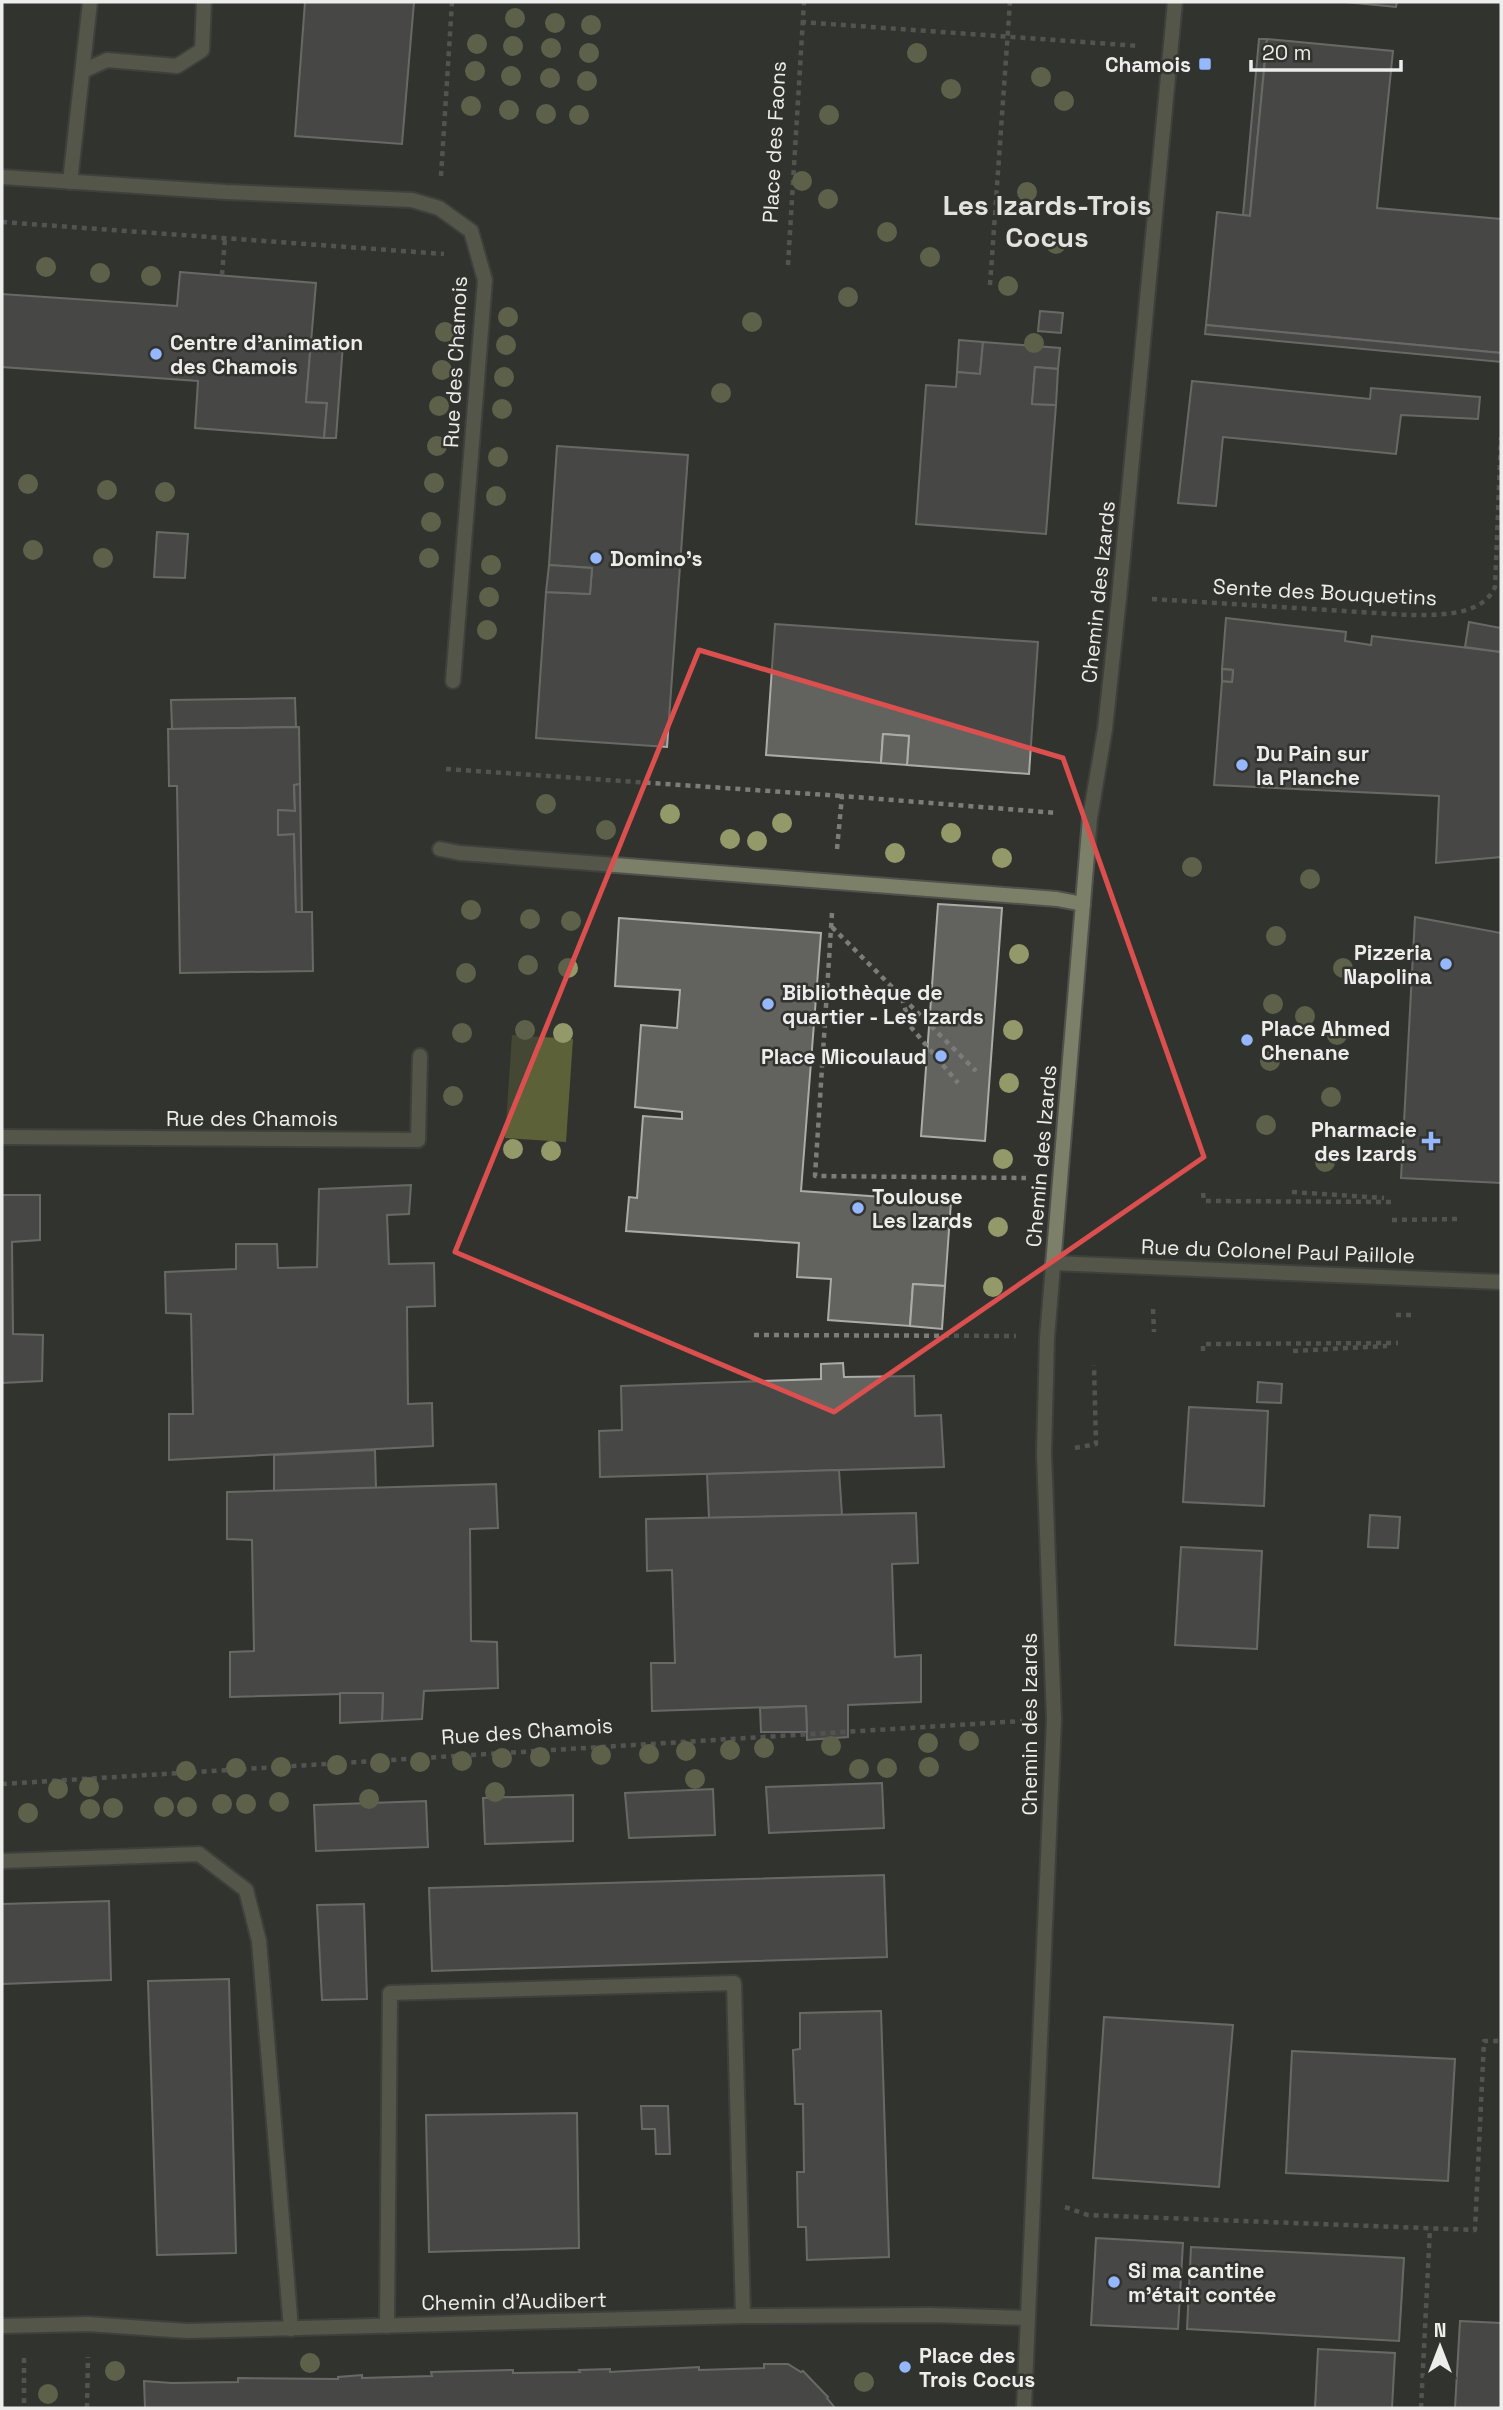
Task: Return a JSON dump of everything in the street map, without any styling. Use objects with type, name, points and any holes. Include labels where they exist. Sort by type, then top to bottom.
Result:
[{"type":"street","points":[[70,182],[90,2]]},
{"type":"street","points":[[83,71],[107,60],[177,66],[202,50],[204,2]]},
{"type":"street","name":"Chemin des Izards","points":[[1024,2408],[1054,1719],[1044,1453],[1047,1338],[1090,818],[1105,729],[1119,598],[1175,2]]},
{"type":"street","name":"Rue des Chamois","points":[[2,177],[412,200],[439,208],[471,231],[485,280],[453,681]]},
{"type":"street","points":[[440,849],[460,853],[1057,899],[1083,904]]},
{"type":"street","name":"Rue des Chamois","points":[[2,1137],[418,1140],[420,1056]]},
{"type":"street","name":"Rue du Colonel Paul Paillole","points":[[1053,1263],[1501,1282]]},
{"type":"street","points":[[2,1861],[199,1854],[246,1891],[259,1941],[291,2329]]},
{"type":"street","points":[[387,2326],[390,1993],[693,1984],[734,1983],[743,2316]]},
{"type":"street","name":"Chemin d'Audibert","points":[[2,2326],[88,2324],[187,2331],[743,2316],[931,2315],[1027,2318]]},
{"type":"path","points":[[439,208],[452,2]]},
{"type":"path","name":"Place des Faons","points":[[788,265],[804,2]]},
{"type":"path","points":[[990,285],[1010,2]]},
{"type":"path","points":[[802,22],[1171,49]]},
{"type":"path","points":[[2,222],[478,257]]},
{"type":"path","points":[[222,275],[225,238]]},
{"type":"path","name":"Sente des Bouquetins","points":[[1119,598],[1408,615],[1446,615],[1468,609],[1483,602],[1495,587],[1501,437]]},
{"type":"path","points":[[446,769],[1063,813]]},
{"type":"path","points":[[842,796],[834,880],[816,1176],[1034,1178]]},
{"type":"path","points":[[832,927],[976,1071]]},
{"type":"path","points":[[901,995],[910,1026],[958,1083]]},
{"type":"path","points":[[1292,1192],[1384,1198]]},
{"type":"path","points":[[1203,1193],[1204,1201],[1392,1202]]},
{"type":"path","points":[[1392,1220],[1459,1219]]},
{"type":"path","points":[[1153,1309],[1154,1332]]},
{"type":"path","points":[[754,1335],[1021,1336]]},
{"type":"path","points":[[1203,1351],[1203,1344],[1398,1343]]},
{"type":"path","points":[[1293,1351],[1387,1346]]},
{"type":"path","points":[[1094,1365],[1096,1444]]},
{"type":"path","name":"Rue des Chamois","points":[[2,1784],[1054,1719]]},
{"type":"path","points":[[1033,2197],[1088,2215],[1475,2230],[1484,2040],[1501,2040]]},
{"type":"path","points":[[1421,2408],[1430,2228]]},
{"type":"path","points":[[87,2408],[88,2324]]},
{"type":"path","points":[[23,2326],[24,2408]]},
{"type":"highlighted area","points":[[699,650],[1063,758],[1204,1157],[834,1412],[455,1252]]},
{"type":"green space","points":[[512,1035],[573,1039],[566,1142],[505,1138]]},
{"type":"building","points":[[305,2],[414,2],[402,144],[295,136]]},
{"type":"building","points":[[1345,2],[1397,2],[1396,7]]},
{"type":"building","points":[[1259,39],[1267,39],[1250,216],[1243,215]]},
{"type":"building","points":[[1267,39],[1393,51],[1377,208],[1501,219],[1501,353],[1206,325],[1217,212],[1250,216]]},
{"type":"building","name":"Centre d'animation des Chamois","points":[[180,272],[316,283],[306,402],[327,403],[324,438],[195,428],[198,381],[2,367],[2,294],[177,306]]},
{"type":"building","points":[[1040,311],[1063,313],[1061,333],[1038,331]]},
{"type":"building","points":[[1206,325],[1501,353],[1501,362],[1205,334]]},
{"type":"building","points":[[959,340],[983,342],[980,374],[957,372]]},
{"type":"building","points":[[311,341],[343,344],[336,438],[324,438],[327,403],[306,402]]},
{"type":"building","points":[[983,342],[1060,348],[1058,369],[1035,367],[1032,404],[1056,405],[1046,534],[916,524],[926,385],[956,387],[957,372],[980,374]]},
{"type":"building","points":[[1035,367],[1058,369],[1056,405],[1032,404]]},
{"type":"building","points":[[1192,381],[1370,399],[1371,388],[1480,397],[1478,419],[1401,415],[1396,454],[1223,437],[1216,506],[1178,503]]},
{"type":"building","points":[[557,446],[688,455],[667,747],[536,738],[546,592],[590,594],[592,568],[549,565]]},
{"type":"building","points":[[157,532],[188,534],[185,578],[154,577]]},
{"type":"building","points":[[549,565],[592,568],[590,594],[546,592]]},
{"type":"building","points":[[1226,618],[1346,632],[1345,641],[1371,645],[1372,636],[1501,652],[1501,857],[1436,863],[1439,796],[1214,785],[1222,681],[1232,682],[1233,670],[1222,669]]},
{"type":"building","points":[[1469,622],[1501,628],[1501,652],[1465,647]]},
{"type":"building","points":[[775,624],[1038,642],[1029,774],[907,765],[909,736],[883,734],[881,763],[766,755]]},
{"type":"building","points":[[1222,669],[1233,670],[1232,682],[1222,681]]},
{"type":"building","points":[[295,698],[296,727],[172,729],[171,700]]},
{"type":"building","points":[[299,727],[300,784],[294,785],[295,811],[278,810],[278,835],[294,834],[296,912],[312,912],[313,971],[180,973],[177,786],[169,786],[168,729]]},
{"type":"building","points":[[883,734],[909,736],[907,765],[881,763]]},
{"type":"building","points":[[300,784],[302,912],[296,912],[294,834],[278,835],[278,810],[295,811],[294,785]]},
{"type":"building","points":[[938,904],[1002,908],[985,1141],[921,1136]]},
{"type":"building","points":[[1415,917],[1501,933],[1501,1183],[1401,1178]]},
{"type":"building","points":[[619,918],[821,933],[801,1191],[951,1202],[945,1286],[913,1284],[910,1326],[828,1320],[831,1279],[797,1277],[799,1243],[626,1231],[629,1197],[637,1198],[643,1116],[682,1119],[682,1112],[635,1107],[641,1025],[677,1028],[680,990],[615,986]]},
{"type":"building","points":[[411,1185],[409,1214],[387,1215],[389,1264],[434,1263],[435,1306],[407,1307],[408,1404],[432,1403],[433,1446],[169,1460],[169,1414],[193,1414],[191,1314],[166,1313],[165,1272],[236,1269],[236,1244],[277,1244],[278,1268],[317,1267],[319,1189]]},
{"type":"building","points":[[2,1195],[40,1195],[40,1240],[12,1242],[13,1334],[43,1335],[42,1381],[2,1383]]},
{"type":"building","points":[[913,1284],[945,1286],[942,1329],[910,1326]]},
{"type":"building","points":[[843,1363],[844,1377],[914,1376],[915,1416],[941,1415],[944,1467],[600,1477],[599,1431],[622,1430],[621,1386],[821,1379],[821,1364]]},
{"type":"building","points":[[1258,1382],[1282,1384],[1281,1403],[1257,1402]]},
{"type":"building","points":[[1189,1407],[1268,1411],[1264,1506],[1183,1502]]},
{"type":"building","points":[[375,1450],[376,1488],[274,1491],[274,1455]]},
{"type":"building","points":[[839,1470],[842,1515],[709,1518],[707,1474]]},
{"type":"building","points":[[496,1484],[498,1528],[470,1529],[471,1641],[497,1642],[498,1688],[424,1691],[422,1719],[382,1721],[383,1693],[230,1697],[230,1652],[254,1651],[252,1540],[227,1539],[227,1492]]},
{"type":"building","points":[[916,1513],[918,1563],[892,1564],[895,1657],[921,1655],[921,1702],[848,1705],[848,1737],[807,1740],[806,1706],[652,1711],[651,1663],[675,1663],[672,1570],[647,1571],[646,1519]]},
{"type":"building","points":[[1370,1515],[1400,1517],[1398,1548],[1368,1547]]},
{"type":"building","points":[[1181,1547],[1262,1551],[1257,1649],[1175,1645]]},
{"type":"building","points":[[340,1693],[383,1693],[382,1721],[340,1723]]},
{"type":"building","points":[[806,1706],[807,1732],[761,1732],[760,1708]]},
{"type":"building","points":[[882,1783],[884,1828],[769,1833],[766,1787]]},
{"type":"building","points":[[713,1789],[715,1835],[629,1838],[625,1793]]},
{"type":"building","points":[[573,1795],[573,1841],[485,1844],[483,1798]]},
{"type":"building","points":[[426,1801],[428,1847],[316,1851],[314,1805]]},
{"type":"building","points":[[884,1875],[887,1957],[432,1971],[429,1888]]},
{"type":"building","points":[[109,1901],[111,1980],[2,1984],[2,1904]]},
{"type":"building","points":[[364,1904],[367,1999],[322,2000],[317,1905]]},
{"type":"building","points":[[229,1979],[236,2253],[157,2255],[148,1981]]},
{"type":"building","points":[[881,2011],[889,2257],[807,2260],[806,2227],[798,2227],[797,2172],[804,2172],[803,2104],[795,2104],[793,2050],[800,2049],[800,2013]]},
{"type":"building","points":[[1104,2017],[1233,2025],[1219,2187],[1093,2178]]},
{"type":"building","points":[[1292,2051],[1455,2059],[1448,2181],[1286,2173]]},
{"type":"building","points":[[641,2106],[668,2106],[670,2154],[656,2154],[655,2129],[642,2129]]},
{"type":"building","points":[[577,2113],[579,2248],[429,2252],[426,2115]]},
{"type":"building","points":[[1096,2238],[1183,2243],[1178,2329],[1091,2325]]},
{"type":"building","points":[[1191,2247],[1404,2258],[1399,2341],[1187,2329]]},
{"type":"building","points":[[1460,2321],[1501,2323],[1501,2408],[1455,2408]]},
{"type":"building","points":[[1318,2349],[1395,2353],[1392,2408],[1315,2408]]},
{"type":"building","points":[[764,2364],[788,2364],[803,2371],[835,2408],[145,2408],[144,2381],[238,2382],[238,2378],[338,2379],[362,2375],[362,2378],[432,2376],[431,2372],[513,2370],[513,2373],[610,2369],[610,2372],[699,2367],[699,2370],[764,2368]]},
{"type":"place","name":"Chamois","points":[[1205,64]]},
{"type":"place","name":"Centre d'animation des Chamois","points":[[156,354]]},
{"type":"place","name":"Domino's","points":[[596,558]]},
{"type":"place","name":"Du Pain sur la Planche","points":[[1242,765]]},
{"type":"place","name":"Pizzeria Napolina","points":[[1446,964]]},
{"type":"place","name":"Bibliothèque de quartier - Les Izards","points":[[768,1004]]},
{"type":"place","name":"Place Ahmed Chenane","points":[[1247,1040]]},
{"type":"place","name":"Place Micoulaud","points":[[941,1056]]},
{"type":"place","name":"Pharmacie des Izards","points":[[1431,1141]]},
{"type":"place","name":"Toulouse Les Izards","points":[[858,1208]]},
{"type":"place","name":"Si ma cantine m'était contée","points":[[1114,2282]]},
{"type":"place","name":"Place des Trois Cocus","points":[[905,2367]]},
{"type":"district","name":"Les Izards-Trois Cocus","points":[[1047,221]]}]
